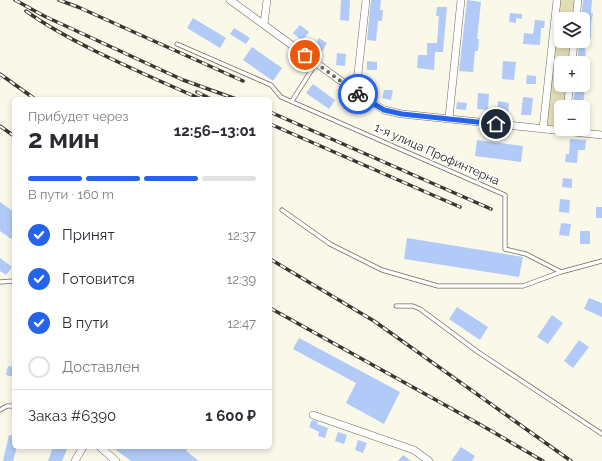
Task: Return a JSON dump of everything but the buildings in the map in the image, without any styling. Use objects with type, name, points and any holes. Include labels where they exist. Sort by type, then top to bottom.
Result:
[{"type":"street","points":[[230,0],[356,92],[384,110],[402,114],[554,130]]},
{"type":"street","points":[[264,24],[267,0]]},
{"type":"street","points":[[356,92],[366,0]]},
{"type":"street","points":[[449,118],[461,0]]},
{"type":"street","points":[[543,129],[558,0]]},
{"type":"street","points":[[577,12],[578,0]]},
{"type":"street","points":[[590,133],[602,135]]},
{"type":"street","points":[[313,415],[414,450],[429,461]]},
{"type":"street","points":[[75,461],[82,449]]},
{"type":"street","points":[[102,449],[116,461]]},
{"type":"lane","name":"1-я улица Профинтерна","points":[[177,44],[271,85],[281,97],[505,195],[505,249],[526,254],[561,272]]},
{"type":"lane","points":[[292,101],[316,63]]},
{"type":"lane","points":[[282,210],[330,244],[382,270],[438,286],[523,286],[561,272],[602,261]]},
{"type":"lane","points":[[0,282],[12,281]]},
{"type":"lane","points":[[396,306],[413,306],[420,309],[478,352],[602,434]]},
{"type":"lane","points":[[0,410],[7,406],[12,406]]},
{"type":"shaded area","points":[[559,0],[576,0],[575,12],[558,12]]},
{"type":"shaded area","points":[[554,43],[554,48],[571,48],[571,56],[554,56],[554,92],[567,92],[567,100],[554,100],[554,126],[548,125],[546,113]]},
{"type":"railway","points":[[15,0],[44,16],[183,80],[230,97]]},
{"type":"railway","points":[[59,0],[78,7],[243,81]]},
{"type":"railway","points":[[26,11],[95,51],[196,97]]},
{"type":"railway","points":[[0,74],[32,97]]},
{"type":"railway","points":[[197,92],[207,97]]},
{"type":"railway","points":[[272,113],[491,209]]},
{"type":"railway","points":[[272,125],[460,207]]},
{"type":"railway","points":[[0,126],[12,135]]},
{"type":"railway","points":[[272,260],[374,321],[571,461]]},
{"type":"railway","points":[[272,309],[543,461]]},
{"type":"way so far","points":[[305,55],[358,94]]},
{"type":"route","points":[[358,94],[384,110],[402,114],[496,124]]}]
